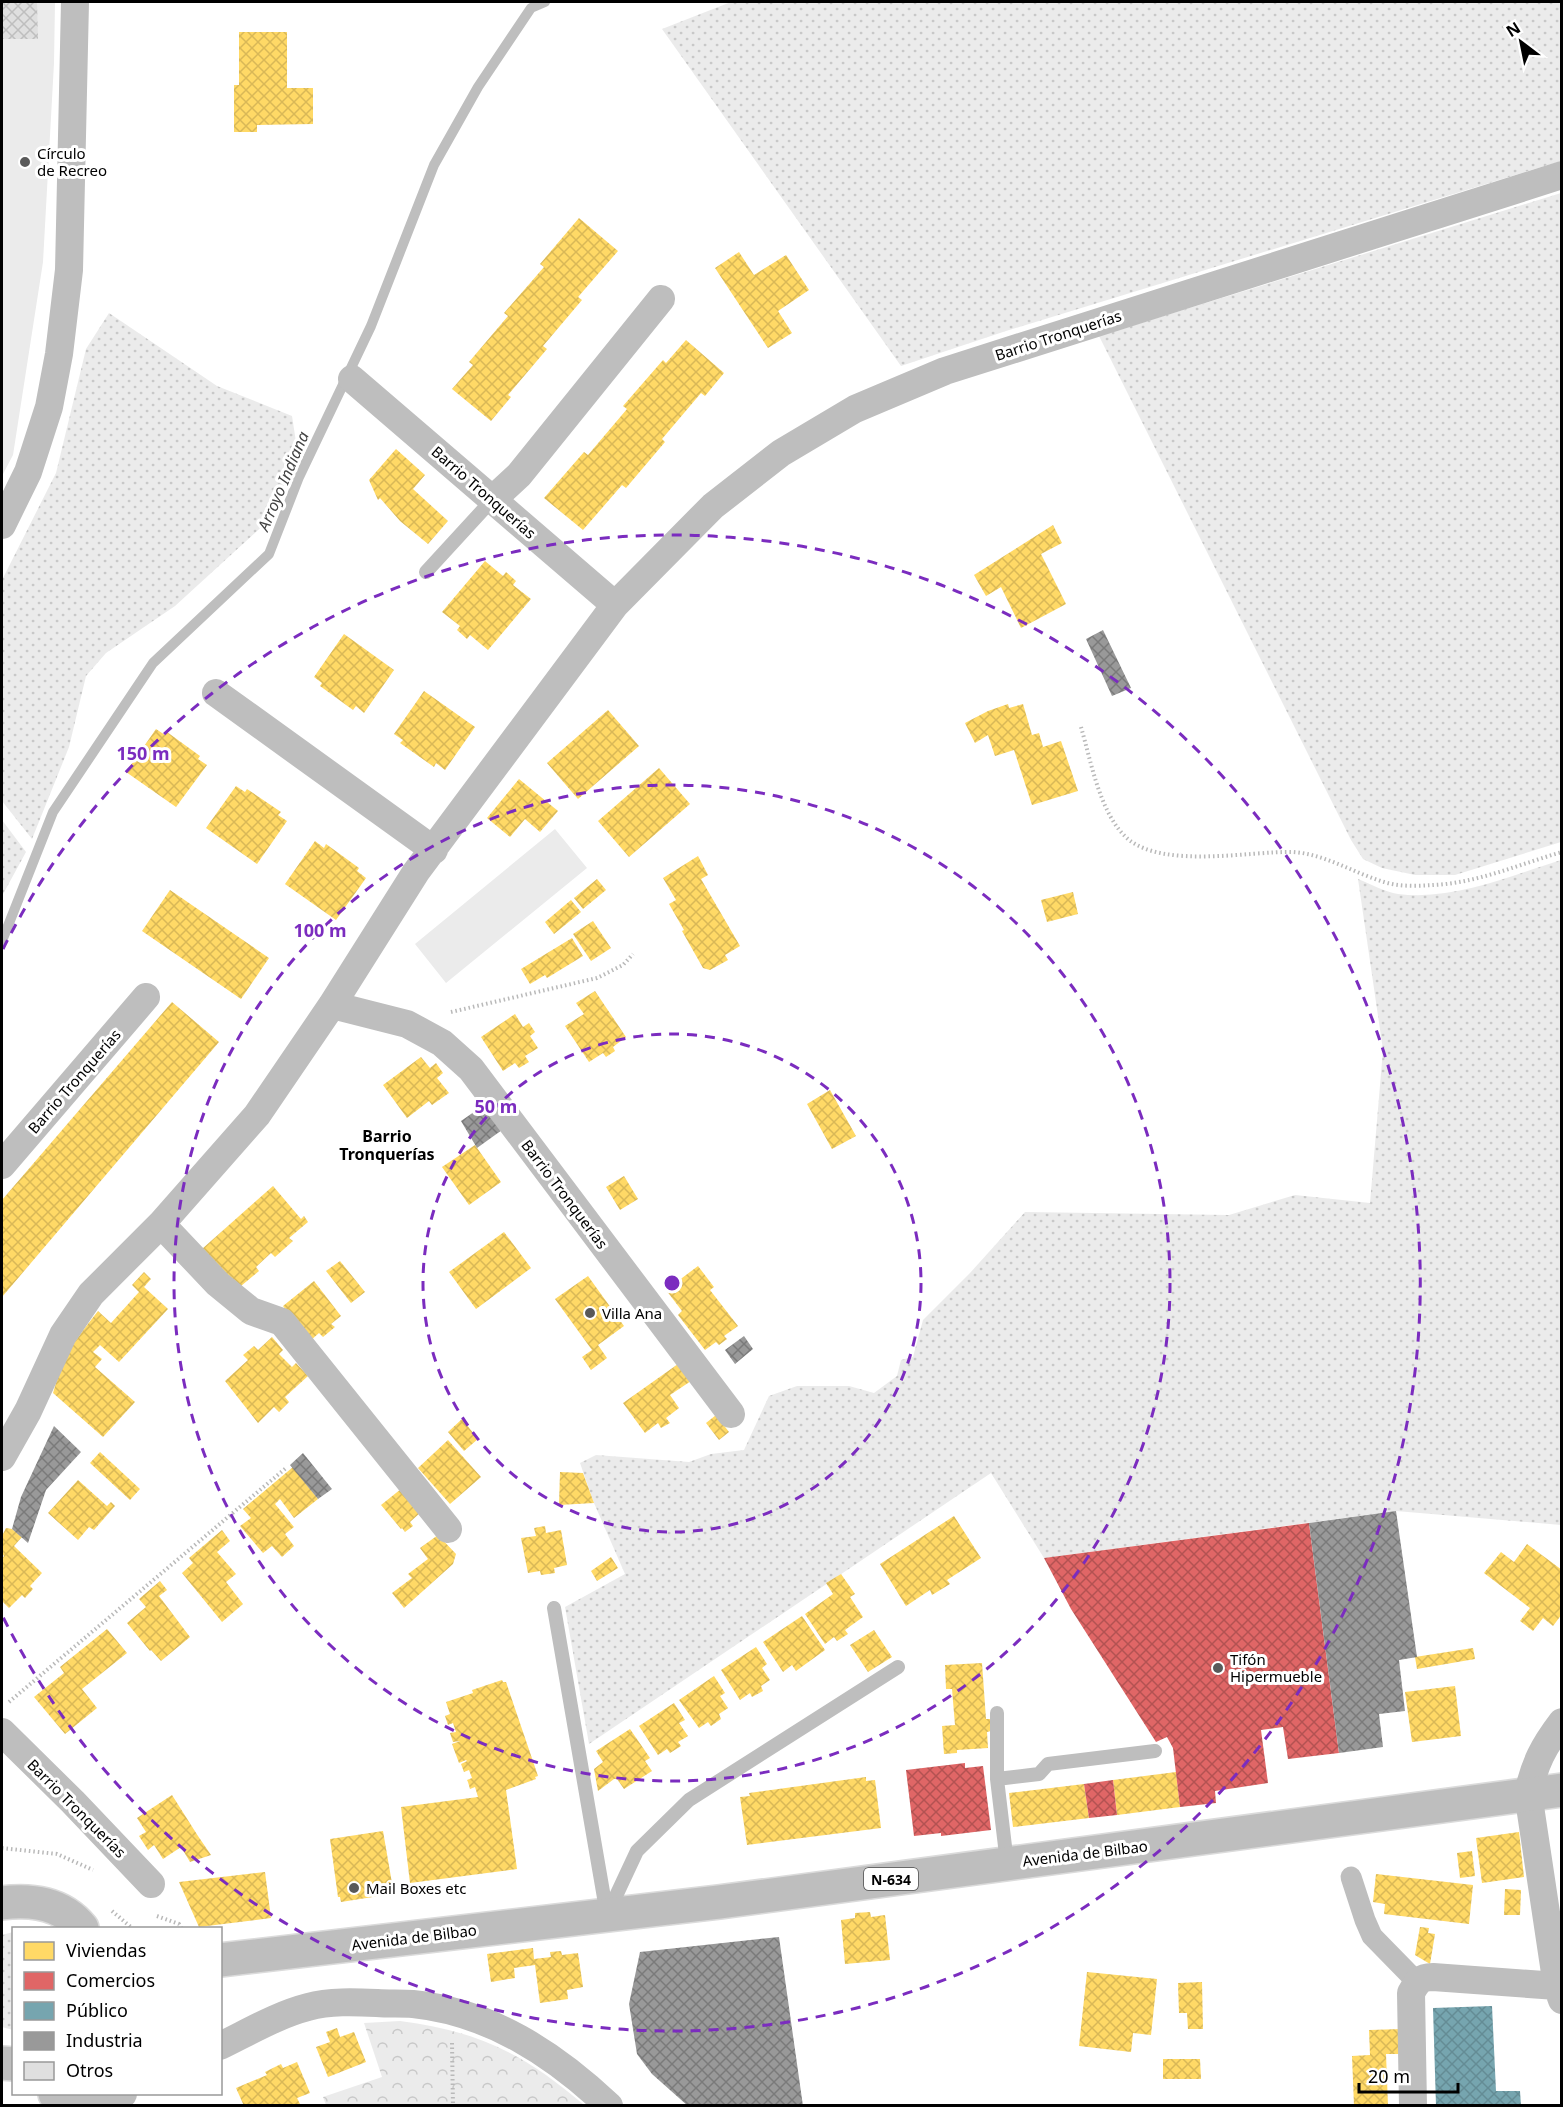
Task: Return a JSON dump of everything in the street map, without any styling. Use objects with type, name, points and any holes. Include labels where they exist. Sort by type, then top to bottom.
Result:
[{"type":"main road","name":"Avenida de Bilbao","points":[[222,1960],[718,1902],[1562,1790]]},
{"type":"main road","points":[[2,1903],[25,1900],[52,1906],[76,1921],[80,1927]]},
{"type":"main road","points":[[60,2095],[83,2100]]},
{"type":"street","points":[[2,525],[28,472],[49,407],[59,354],[69,270],[75,2]]},
{"type":"street","name":"Barrio Tronquerías","points":[[2,1457],[28,1411],[63,1335],[91,1294],[160,1224],[257,1115],[332,1005],[416,872],[615,605],[713,506],[781,453],[855,409],[965,365],[1562,175]]},
{"type":"street","points":[[493,499],[519,475],[661,299]]},
{"type":"street","name":"Barrio Tronquerías","points":[[352,379],[615,605]]},
{"type":"street","points":[[216,693],[434,850]]},
{"type":"street","name":"Barrio Tronquerías","points":[[2,1165],[146,997]]},
{"type":"street","name":"Barrio Tronquerías","points":[[332,1005],[407,1024],[442,1043],[471,1069],[731,1414]]},
{"type":"street","points":[[160,1224],[218,1284],[251,1311],[282,1322],[448,1529]]},
{"type":"street","points":[[1413,2106],[1411,1993],[1417,1982],[1424,1977],[1432,1977],[1559,1993],[1528,1793],[1534,1767],[1544,1745],[1562,1722]]},
{"type":"street","name":"Barrio Tronquerías","points":[[2,1732],[151,1884]]},
{"type":"street","points":[[1351,1877],[1372,1936],[1417,1982]]},
{"type":"street","points":[[222,2045],[270,2021],[308,2007],[336,2003],[414,2004],[454,2012],[495,2026],[528,2042],[584,2082],[609,2106]]},
{"type":"street","points":[[83,2100],[117,2095]]},
{"type":"lane","points":[[426,572],[493,499]]},
{"type":"lane","points":[[554,1608],[607,1915]]},
{"type":"lane","points":[[607,1915],[637,1851],[689,1800],[898,1667]]},
{"type":"lane","points":[[997,1713],[998,1779],[1007,1863]]},
{"type":"lane","points":[[998,1779],[1039,1774],[1048,1764],[1155,1751]]},
{"type":"path","points":[[1081,726],[1101,793],[1116,825],[1129,839],[1145,849],[1182,856],[1241,856],[1294,852],[1314,856],[1386,883],[1409,886],[1459,882],[1562,852]]},
{"type":"path","points":[[407,1024],[597,978],[623,965],[633,954]]},
{"type":"path","points":[[2,1708],[286,1468]]},
{"type":"path","points":[[2,1848],[57,1854],[96,1871]]},
{"type":"path","points":[[155,1915],[179,1924],[180,1927]]},
{"type":"path","points":[[453,2106],[454,2012]]},
{"type":"green space","name":"Círculo de Recreo","points":[[2,2],[55,2],[54,63],[43,262],[13,455],[2,476]]},
{"type":"green space","points":[[731,2],[1561,2],[1561,161],[1006,331],[901,366],[662,29]]},
{"type":"green space","points":[[1561,193],[1561,842],[1455,875],[1415,875],[1382,868],[1363,859],[1351,840],[1099,336]]},
{"type":"green space","points":[[109,313],[217,386],[292,416],[298,455],[267,522],[175,606],[106,653],[86,676],[69,747],[32,839],[2,801],[2,580],[56,473],[86,349]]},
{"type":"green space","points":[[2,820],[26,852],[2,896]]},
{"type":"green space","points":[[555,829],[587,868],[446,983],[415,944]]},
{"type":"green space","points":[[1561,860],[1561,1525],[1396,1511],[1044,1558],[991,1473],[589,1744],[565,1607],[625,1574],[594,1503],[580,1463],[596,1455],[689,1462],[711,1454],[744,1450],[769,1396],[797,1386],[849,1386],[874,1393],[897,1376],[901,1360],[913,1357],[923,1320],[970,1273],[1025,1212],[1229,1215],[1295,1195],[1370,1203],[1383,1050],[1358,879],[1398,894],[1440,894],[1481,886]]},
{"type":"green space","points":[[12,1932],[12,2030],[2,2027],[2,1935]]},
{"type":"green space","points":[[400,2021],[453,2031],[499,2048],[541,2072],[584,2105],[326,2105],[323,2097],[382,2077],[364,2023]]},
{"type":"building: Viviendas","points":[[239,32],[287,32],[287,88],[313,88],[313,124],[257,125],[257,132],[234,132],[234,85],[239,85]]},
{"type":"building: Viviendas","points":[[579,218],[618,251],[578,297],[582,300],[543,346],[547,349],[508,395],[511,397],[491,421],[452,389],[473,365],[469,362],[508,316],[504,313],[544,267],[540,264]]},
{"type":"building: Viviendas","points":[[739,252],[754,275],[786,255],[809,290],[778,311],[792,333],[768,348],[715,268]]},
{"type":"building: Viviendas","points":[[686,340],[724,373],[705,396],[701,393],[662,439],[665,442],[626,488],[622,485],[583,530],[544,498],[584,452],[588,455],[627,409],[623,406],[663,360],[666,363]]},
{"type":"building: Viviendas","points":[[396,449],[425,475],[413,489],[448,521],[428,544],[400,521],[380,498],[378,500],[369,480]]},
{"type":"building: Viviendas","points":[[1053,525],[1062,543],[1041,554],[1066,604],[1021,628],[1001,587],[986,596],[974,575]]},
{"type":"building: Viviendas","points":[[485,561],[503,576],[506,572],[516,581],[513,585],[531,599],[488,650],[470,635],[467,639],[457,630],[460,626],[442,612]]},
{"type":"building: Viviendas","points":[[344,634],[394,670],[364,713],[356,706],[353,710],[320,686],[322,683],[314,677]]},
{"type":"building: Viviendas","points":[[424,691],[475,727],[445,770],[436,763],[434,767],[400,743],[403,740],[394,734]]},
{"type":"building: Viviendas","points":[[1008,704],[1009,708],[1023,704],[1032,735],[1039,733],[1043,747],[1061,741],[1078,791],[1032,805],[1014,750],[995,756],[988,735],[975,743],[965,723]]},
{"type":"building: Viviendas","points":[[608,710],[639,746],[578,799],[547,763]]},
{"type":"building: Viviendas","points":[[156,729],[165,735],[167,732],[200,756],[198,759],[207,765],[176,807],[126,772]]},
{"type":"building: Viviendas","points":[[659,768],[690,804],[629,857],[598,821]]},
{"type":"building: Viviendas","points":[[519,779],[558,811],[540,832],[525,819],[510,837],[487,818]]},
{"type":"building: Viviendas","points":[[236,786],[245,792],[247,789],[281,812],[278,815],[287,821],[257,864],[206,828]]},
{"type":"building: Viviendas","points":[[315,841],[324,848],[326,844],[359,868],[357,871],[366,878],[336,920],[285,884]]},
{"type":"building: Viviendas","points":[[698,856],[708,875],[701,879],[740,946],[725,955],[728,960],[710,970],[703,968],[682,931],[684,930],[669,904],[676,900],[663,878]]},
{"type":"building: Viviendas","points":[[597,879],[606,890],[583,909],[574,898]]},
{"type":"building: Viviendas","points":[[170,890],[269,958],[241,999],[142,931]]},
{"type":"building: Viviendas","points":[[1073,892],[1078,914],[1047,922],[1041,900]]},
{"type":"building: Viviendas","points":[[571,900],[581,912],[554,934],[545,922]]},
{"type":"building: Viviendas","points":[[593,921],[611,948],[591,961],[573,934]]},
{"type":"building: Viviendas","points":[[572,938],[583,956],[547,978],[545,975],[530,984],[521,969]]},
{"type":"building: Viviendas","points":[[595,991],[626,1037],[613,1047],[615,1051],[606,1057],[603,1053],[589,1062],[565,1026],[584,1014],[576,1003]]},
{"type":"building: Viviendas","points":[[172,1002],[219,1042],[2,1297],[2,1200]]},
{"type":"building: Viviendas","points":[[515,1014],[523,1027],[529,1023],[535,1032],[530,1036],[538,1048],[525,1056],[529,1062],[519,1068],[515,1063],[503,1071],[481,1037]]},
{"type":"building: Viviendas","points":[[421,1057],[430,1068],[436,1063],[443,1073],[437,1078],[449,1093],[432,1105],[429,1101],[407,1118],[383,1085]]},
{"type":"building: Viviendas","points":[[830,1090],[856,1136],[832,1149],[807,1104]]},
{"type":"building: Viviendas","points":[[475,1145],[501,1182],[469,1205],[442,1167]]},
{"type":"building: Viviendas","points":[[624,1176],[638,1199],[620,1210],[606,1187]]},
{"type":"building: Viviendas","points":[[273,1186],[301,1219],[304,1216],[308,1222],[289,1238],[293,1241],[275,1257],[271,1253],[256,1267],[259,1271],[241,1286],[234,1286],[202,1249]]},
{"type":"building: Viviendas","points":[[504,1232],[531,1268],[476,1309],[449,1272]]},
{"type":"building: Viviendas","points":[[340,1261],[365,1292],[351,1303],[326,1271]]},
{"type":"building: Viviendas","points":[[698,1266],[714,1287],[710,1290],[738,1326],[724,1336],[727,1339],[719,1345],[716,1342],[705,1350],[678,1315],[682,1311],[666,1290]]},
{"type":"building: Viviendas","points":[[144,1272],[151,1279],[144,1287],[168,1309],[119,1362],[100,1345],[93,1352],[102,1359],[95,1367],[135,1402],[103,1437],[53,1393],[58,1376],[74,1343],[84,1329],[98,1311],[111,1323],[139,1292],[132,1285]]},
{"type":"building: Viviendas","name":"Villa Ana","points":[[588,1276],[624,1326],[598,1345],[607,1358],[591,1370],[582,1357],[592,1350],[555,1299]]},
{"type":"building: Viviendas","points":[[314,1281],[341,1316],[331,1324],[335,1327],[323,1337],[319,1333],[310,1341],[283,1306]]},
{"type":"building: Viviendas","points":[[272,1337],[283,1350],[279,1354],[292,1367],[296,1363],[308,1376],[285,1397],[289,1402],[279,1412],[274,1407],[258,1423],[225,1381],[248,1360],[243,1355],[254,1346],[258,1350]]},
{"type":"building: Viviendas","points":[[678,1364],[691,1381],[670,1395],[679,1408],[666,1418],[670,1423],[661,1428],[658,1423],[645,1433],[623,1403]]},
{"type":"building: Viviendas","points":[[716,1415],[729,1432],[719,1440],[706,1423]]},
{"type":"building: Viviendas","points":[[462,1419],[478,1439],[464,1451],[448,1432]]},
{"type":"building: Viviendas","points":[[448,1440],[481,1477],[450,1504],[418,1468]]},
{"type":"building: Viviendas","points":[[100,1452],[140,1489],[130,1500],[90,1463]]},
{"type":"building: Viviendas","points":[[293,1467],[318,1499],[294,1518],[280,1499],[275,1504],[294,1527],[285,1534],[294,1546],[282,1557],[272,1546],[263,1553],[240,1526],[251,1518],[243,1509]]},
{"type":"building: Viviendas","points":[[560,1472],[583,1473],[594,1503],[559,1505]]},
{"type":"building: Viviendas","points":[[78,1480],[107,1506],[111,1502],[115,1506],[94,1530],[89,1527],[78,1540],[48,1513]]},
{"type":"building: Viviendas","points":[[401,1489],[420,1513],[410,1522],[413,1526],[405,1532],[381,1505]]},
{"type":"building: Viviendas","points":[[954,1516],[981,1558],[947,1580],[950,1584],[932,1595],[930,1590],[906,1606],[880,1564]]},
{"type":"building: Viviendas","points":[[545,1526],[546,1533],[561,1530],[567,1565],[554,1568],[555,1573],[541,1575],[540,1571],[528,1573],[521,1538],[536,1536],[534,1528]]},
{"type":"building: Viviendas","points":[[6,1528],[12,1529],[22,1537],[14,1546],[42,1573],[30,1586],[33,1589],[25,1598],[22,1595],[9,1608],[2,1601],[2,1559],[4,1556],[2,1536]]},
{"type":"building: Viviendas","points":[[222,1530],[230,1541],[217,1552],[236,1574],[226,1582],[243,1604],[222,1622],[182,1573],[193,1563],[189,1558]]},
{"type":"building: Viviendas","points":[[438,1535],[456,1554],[453,1564],[404,1608],[392,1593],[412,1578],[408,1574],[428,1559],[420,1548]]},
{"type":"building: Viviendas","points":[[1527,1544],[1562,1570],[1562,1614],[1553,1626],[1543,1618],[1533,1631],[1520,1621],[1530,1608],[1484,1573],[1501,1552],[1514,1562]]},
{"type":"building: Viviendas","points":[[611,1557],[618,1568],[597,1581],[591,1571]]},
{"type":"building: Viviendas","points":[[841,1574],[855,1594],[850,1597],[863,1617],[845,1630],[848,1634],[837,1641],[834,1637],[825,1644],[805,1614],[833,1594],[826,1583]]},
{"type":"building: Viviendas","points":[[160,1581],[167,1590],[159,1596],[190,1637],[161,1661],[127,1623],[146,1607],[139,1599]]},
{"type":"building: Viviendas","points":[[802,1616],[825,1650],[796,1671],[792,1665],[783,1672],[763,1642]]},
{"type":"building: Viviendas","points":[[107,1629],[127,1653],[82,1689],[97,1708],[65,1734],[34,1697],[64,1673],[60,1667]]},
{"type":"building: Viviendas","points":[[874,1630],[892,1657],[868,1672],[850,1645]]},
{"type":"building: Viviendas","points":[[756,1647],[767,1664],[762,1668],[770,1680],[761,1686],[763,1691],[752,1697],[750,1693],[740,1700],[721,1670]]},
{"type":"building: Viviendas","points":[[1473,1648],[1475,1659],[1417,1669],[1415,1657]]},
{"type":"building: Viviendas","points":[[982,1663],[986,1719],[990,1719],[991,1731],[987,1732],[988,1748],[957,1750],[957,1753],[944,1754],[942,1726],[955,1725],[952,1689],[946,1689],[945,1665]]},
{"type":"building: Viviendas","points":[[714,1676],[725,1693],[720,1696],[728,1708],[719,1714],[721,1719],[711,1726],[708,1722],[699,1728],[679,1700]]},
{"type":"building: Viviendas","points":[[502,1680],[506,1682],[538,1776],[535,1777],[536,1779],[506,1790],[517,1869],[410,1883],[401,1807],[478,1797],[475,1787],[470,1789],[467,1780],[472,1778],[469,1770],[464,1772],[461,1764],[467,1761],[459,1763],[452,1744],[460,1741],[453,1742],[450,1733],[456,1732],[453,1723],[448,1725],[445,1716],[450,1714],[446,1702]]},
{"type":"building: Viviendas","points":[[1455,1686],[1461,1736],[1412,1742],[1405,1692]]},
{"type":"building: Viviendas","points":[[674,1703],[685,1720],[679,1723],[688,1736],[678,1742],[681,1746],[670,1753],[667,1749],[658,1755],[639,1726]]},
{"type":"building: Viviendas","points":[[630,1729],[650,1758],[645,1761],[652,1771],[624,1789],[617,1779],[614,1779],[598,1791],[594,1769],[603,1762],[596,1751]]},
{"type":"building: Viviendas","points":[[1176,1772],[1180,1807],[1117,1815],[1113,1780]]},
{"type":"building: Viviendas","points":[[866,1777],[866,1781],[875,1780],[881,1828],[747,1845],[740,1797],[750,1796],[749,1793]]},
{"type":"building: Viviendas","points":[[1084,1784],[1089,1818],[1013,1827],[1009,1793]]},
{"type":"building: Viviendas","points":[[172,1795],[211,1855],[190,1862],[181,1847],[163,1859],[154,1845],[148,1850],[139,1836],[146,1832],[137,1818]]},
{"type":"building: Viviendas","points":[[383,1831],[392,1894],[341,1902],[338,1897],[330,1839]]},
{"type":"building: Viviendas","points":[[1519,1832],[1524,1877],[1482,1883],[1476,1838]]},
{"type":"building: Viviendas","points":[[1472,1851],[1475,1876],[1460,1878],[1457,1853]]},
{"type":"building: Viviendas","points":[[265,1872],[271,1918],[199,1927],[179,1882]]},
{"type":"building: Viviendas","points":[[1376,1874],[1473,1885],[1469,1924],[1384,1914],[1385,1904],[1373,1902]]},
{"type":"building: Viviendas","points":[[1505,1889],[1521,1890],[1520,1915],[1504,1915]]},
{"type":"building: Viviendas","points":[[870,1912],[871,1917],[885,1915],[890,1960],[845,1964],[841,1920],[855,1918],[855,1913]]},
{"type":"building: Viviendas","points":[[1420,1927],[1429,1928],[1428,1933],[1435,1934],[1430,1964],[1415,1955]]},
{"type":"building: Viviendas","points":[[533,1948],[534,1959],[551,1957],[550,1952],[561,1951],[562,1955],[578,1953],[583,1987],[567,1990],[568,1999],[540,2003],[535,1965],[514,1968],[515,1978],[491,1982],[487,1954]]},
{"type":"building: Viviendas","points":[[1087,1972],[1157,1979],[1151,2035],[1133,2033],[1131,2052],[1079,2046]]},
{"type":"building: Viviendas","points":[[1202,1982],[1203,2029],[1188,2029],[1187,2013],[1179,2013],[1178,1983]]},
{"type":"building: Viviendas","points":[[337,2028],[340,2037],[354,2032],[366,2062],[328,2077],[316,2047],[330,2042],[326,2032]]},
{"type":"building: Viviendas","points":[[1402,2029],[1403,2054],[1386,2054],[1388,2106],[1354,2106],[1352,2056],[1370,2055],[1369,2030]]},
{"type":"building: Viviendas","points":[[1163,2059],[1200,2059],[1201,2079],[1163,2079]]},
{"type":"building: Viviendas","points":[[297,2062],[310,2093],[297,2098],[301,2106],[244,2106],[236,2088],[267,2075],[265,2072],[281,2064],[283,2068]]},
{"type":"building: Comercios","name":"Tifón Hipermueble","points":[[1309,1523],[1339,1753],[1288,1759],[1283,1727],[1261,1730],[1268,1783],[1215,1791],[1216,1803],[1180,1807],[1173,1748],[1167,1737],[1156,1742],[1071,1609],[1044,1558]]},
{"type":"building: Comercios","points":[[965,1763],[965,1768],[983,1766],[991,1830],[941,1836],[941,1833],[914,1836],[906,1770]]},
{"type":"building: Comercios","points":[[1113,1780],[1117,1815],[1089,1818],[1084,1784]]},
{"type":"building: Público","points":[[1492,2006],[1496,2091],[1520,2091],[1521,2106],[1436,2106],[1433,2008]]},
{"type":"building: Industria","points":[[1103,630],[1131,688],[1112,696],[1086,639]]},
{"type":"building: Industria","points":[[484,1105],[502,1130],[477,1148],[461,1121]]},
{"type":"building: Industria","points":[[744,1336],[753,1349],[735,1364],[725,1350]]},
{"type":"building: Industria","points":[[54,1426],[81,1452],[46,1490],[28,1543],[12,1529],[21,1497]]},
{"type":"building: Industria","points":[[303,1453],[332,1489],[318,1499],[290,1465]]},
{"type":"building: Industria","points":[[1396,1511],[1417,1657],[1399,1660],[1405,1711],[1379,1714],[1383,1747],[1339,1753],[1309,1523]]},
{"type":"building: Industria","points":[[779,1937],[803,2106],[688,2106],[652,2074],[637,2054],[629,2004],[640,1952]]},
{"type":"building: Otros","points":[[2,2],[37,2],[38,39],[2,39]]},
{"type":"waterway","name":"Arroyo Indiana","points":[[2,941],[53,812],[153,663],[269,554],[299,477],[371,326],[434,165],[478,87],[531,8],[545,2]]},
{"type":"place","name":"Círculo de Recreo","points":[[25,162]]},
{"type":"place","name":"Villa Ana","points":[[590,1313]]},
{"type":"place","name":"Tifón Hipermueble","points":[[1218,1668]]},
{"type":"place","name":"Mail Boxes etc","points":[[354,1888]]},
{"type":"district","name":"Barrio Tronquerías","points":[[387,1145]]}]
